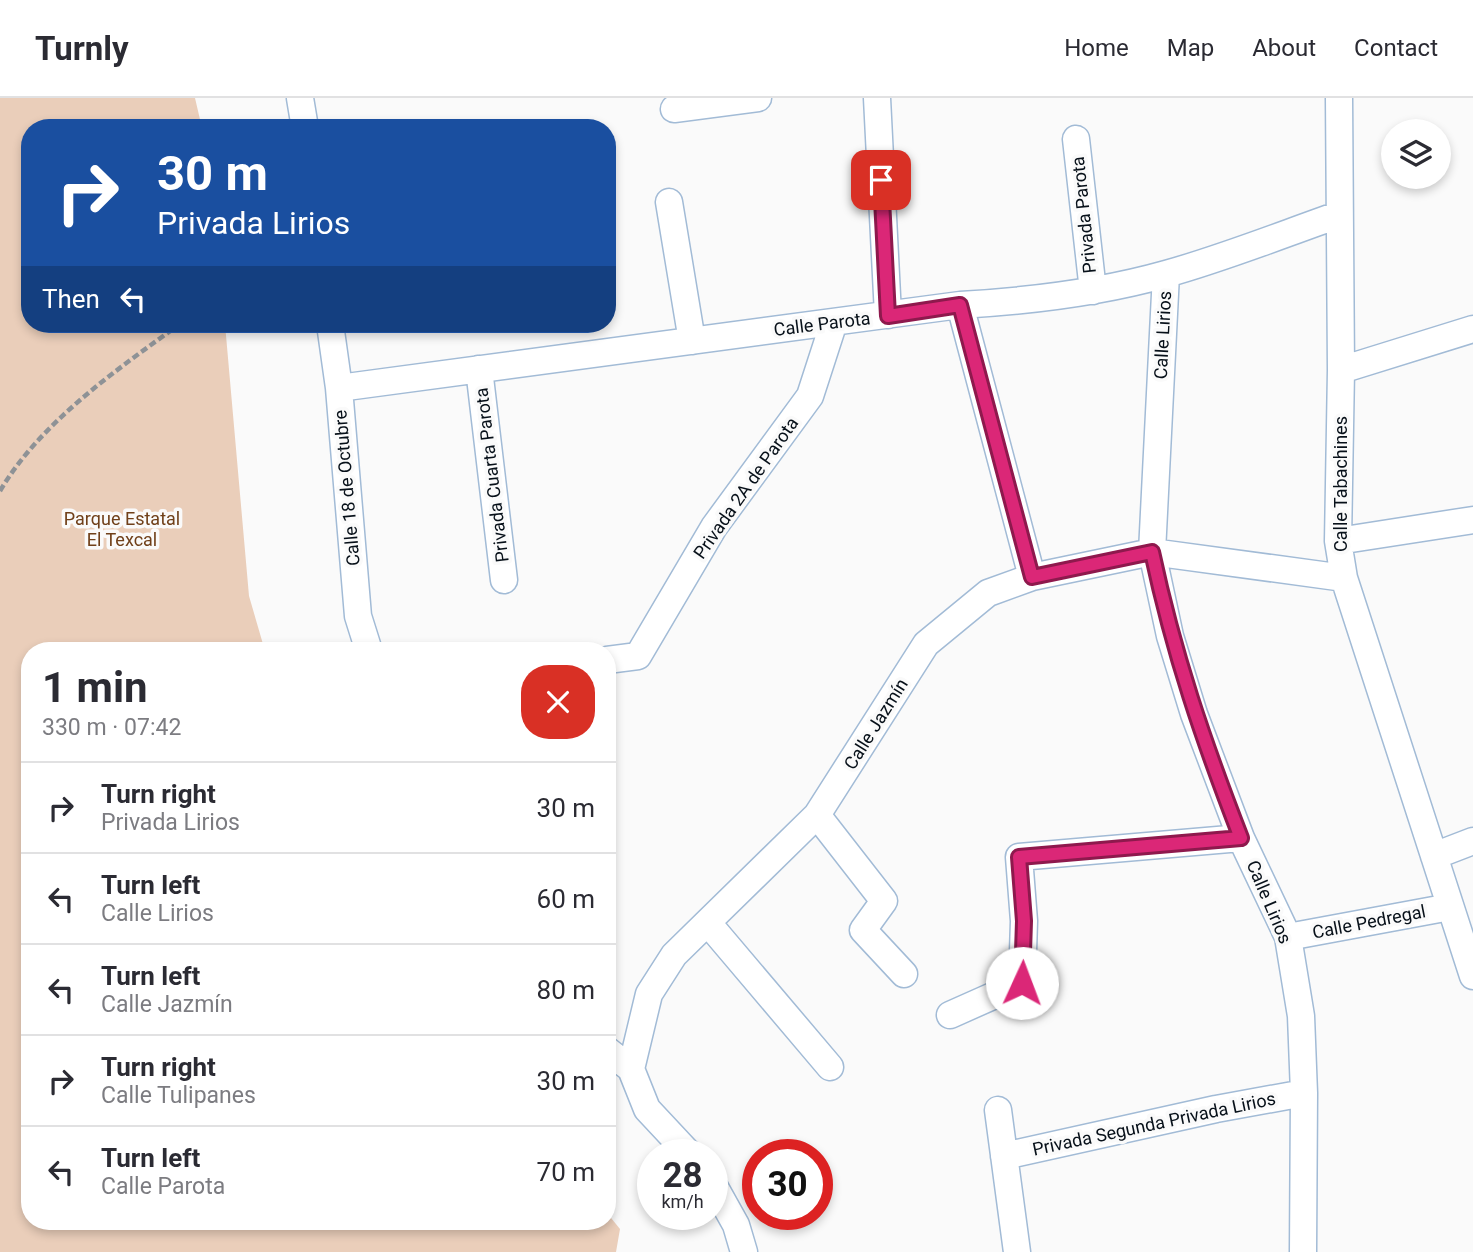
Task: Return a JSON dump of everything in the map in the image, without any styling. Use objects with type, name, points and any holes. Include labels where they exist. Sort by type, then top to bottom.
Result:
[{"type":"street","points":[[300,98],[304,119]]},
{"type":"street","points":[[674,109],[758,98]]},
{"type":"street","points":[[877,98],[888,316]]},
{"type":"street","name":"Calle Tabachines","points":[[1339,98],[1341,370],[1338,541],[1344,578],[1473,976]]},
{"type":"street","name":"Privada Parota","points":[[1076,139],[1093,290]]},
{"type":"street","points":[[669,202],[692,341]]},
{"type":"street","name":"Calle Parota","points":[[339,388],[960,305],[1011,302],[1093,290],[1166,274],[1338,215]]},
{"type":"street","name":"Calle Lirios","points":[[1166,274],[1152,552],[1170,636],[1190,701],[1241,838],[1288,937],[1301,1016],[1304,1093],[1303,1252]]},
{"type":"street","points":[[960,305],[1032,577]]},
{"type":"street","name":"Privada 2A de Parota","points":[[616,659],[638,656],[714,527],[810,396],[834,323]]},
{"type":"street","points":[[1341,370],[1473,329]]},
{"type":"street","name":"Calle 18 de Octubre","points":[[331,333],[339,388],[358,616],[366,642]]},
{"type":"street","name":"Privada Cuarta Parota","points":[[479,369],[504,580]]},
{"type":"street","points":[[1338,541],[1473,520]]},
{"type":"street","name":"Calle Jazmín","points":[[631,1069],[649,994],[674,955],[817,816],[926,644],[988,593],[1032,577],[1152,552],[1344,578]]},
{"type":"street","points":[[817,816],[884,901],[863,930],[904,974]]},
{"type":"street","points":[[950,1015],[1022,983],[1024,921],[1019,857],[1241,838]]},
{"type":"street","points":[[1434,856],[1473,841]]},
{"type":"street","name":"Calle Pedregal","points":[[1288,937],[1450,907]]},
{"type":"street","points":[[708,923],[830,1067]]},
{"type":"street","points":[[616,1057],[631,1069],[647,1109],[675,1139]]},
{"type":"street","name":"Privada Segunda Privada Lirios","points":[[1004,1156],[1216,1108],[1304,1093]]},
{"type":"street","points":[[998,1110],[1017,1252]]},
{"type":"street","points":[[728,1211],[736,1225],[744,1252]]},
{"type":"path","points":[[0,491],[15,465],[102,381],[168,333]]},
{"type":"green space","name":"Parque Estatal El Texcal","points":[[0,98],[195,98],[200,119],[21,119],[21,333],[226,333],[249,596],[262,642],[21,642],[21,1230],[616,1230],[616,1224],[620,1229],[616,1252],[0,1252]]},
{"type":"route","points":[[881,180],[888,316],[960,305],[1032,577],[1152,552],[1170,636],[1194,714],[1241,838],[1019,857],[1024,921],[1022,983]]}]
